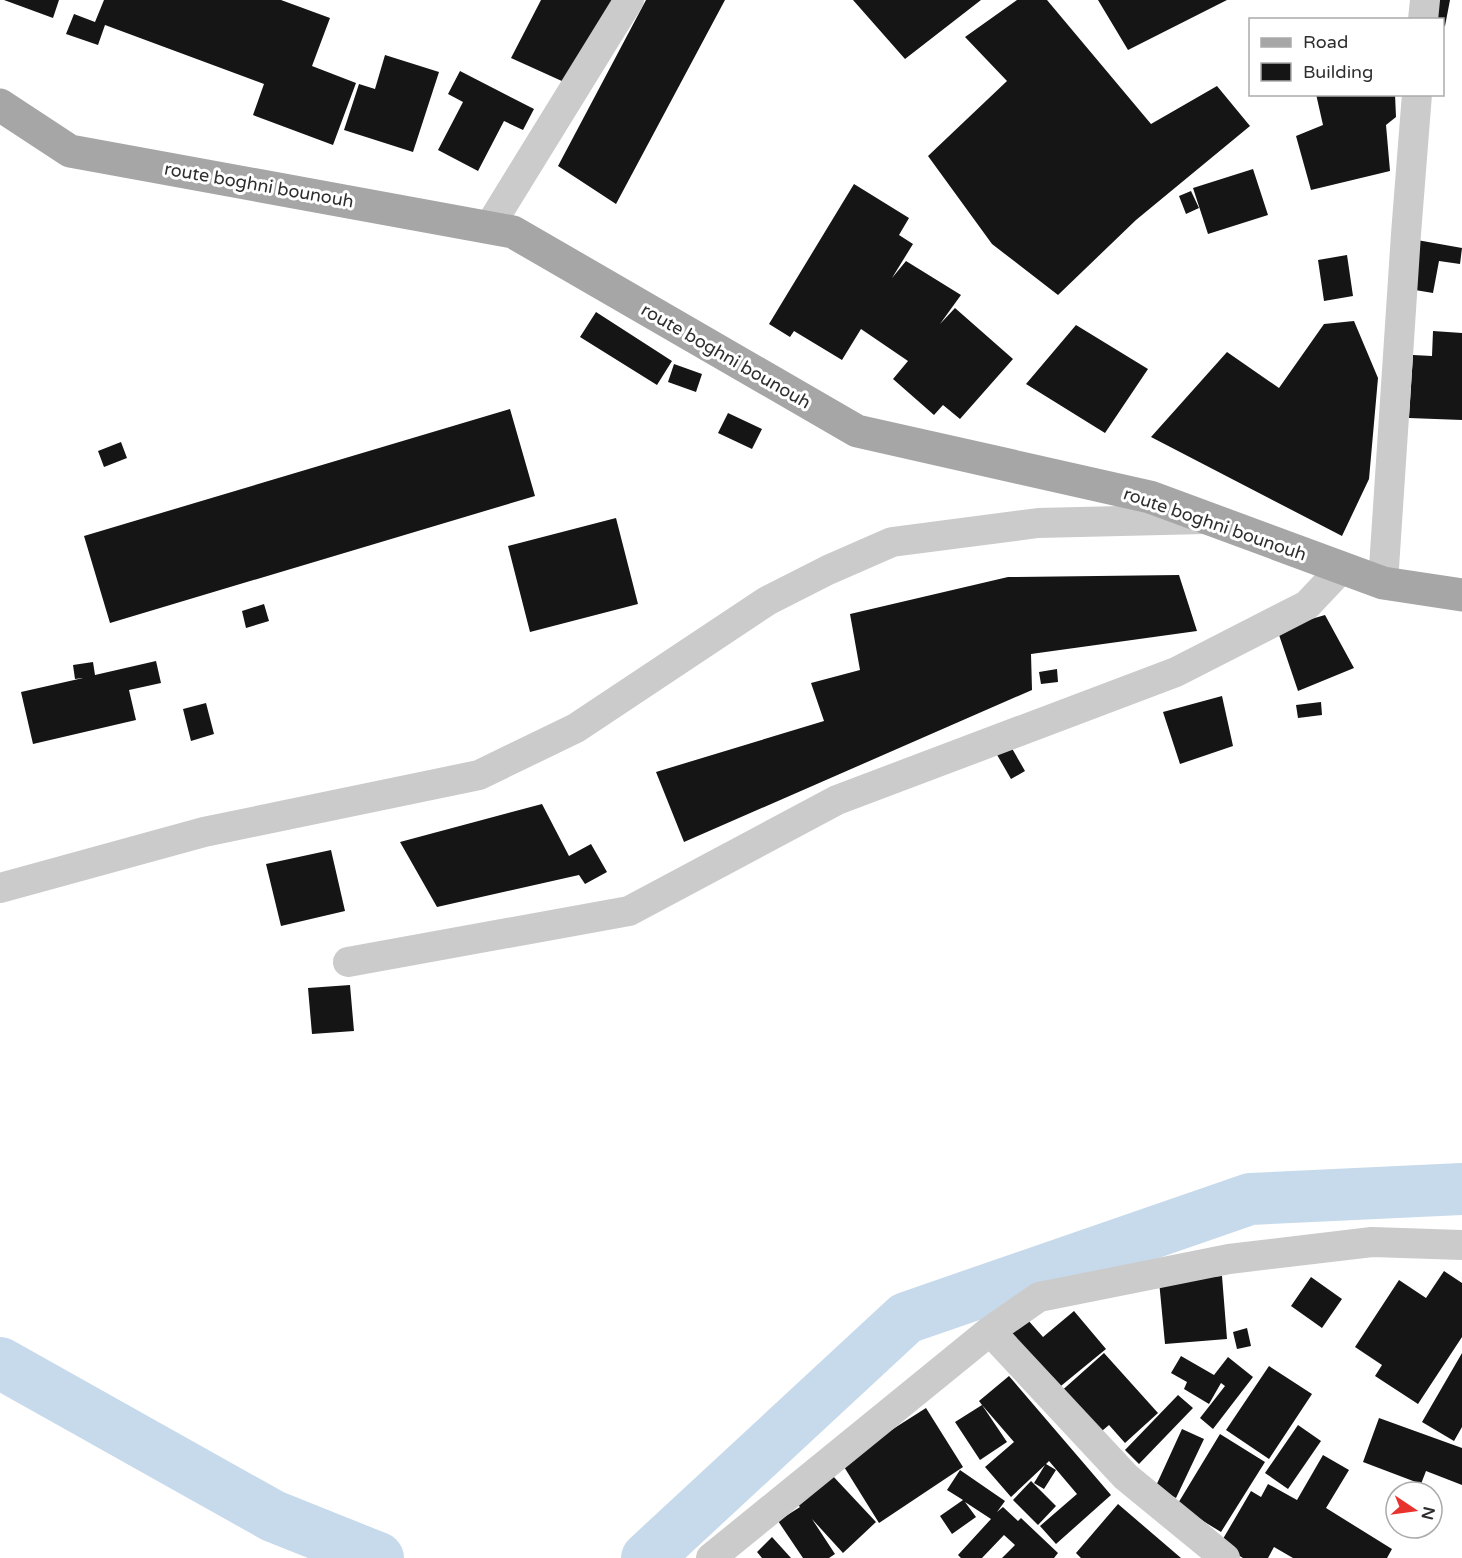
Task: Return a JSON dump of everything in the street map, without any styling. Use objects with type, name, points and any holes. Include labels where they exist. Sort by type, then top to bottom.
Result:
[{"type":"main road","name":"route boghni bounouh","points":[[0,105],[70,151],[513,232],[856,432],[1150,497],[1383,583],[1462,596]]},
{"type":"street","points":[[489,227],[630,0]]},
{"type":"street","points":[[1423,18],[1425,0]]},
{"type":"street","points":[[1383,583],[1417,96]]},
{"type":"street","points":[[0,888],[204,832],[479,775],[576,728],[767,601],[828,570],[892,542],[1038,523],[1208,519]]},
{"type":"street","points":[[348,962],[629,911],[837,800],[1176,672],[1308,605],[1342,568]]},
{"type":"street","points":[[711,1558],[990,1331],[1039,1297],[1229,1259],[1372,1242],[1462,1245]]},
{"type":"street","points":[[990,1331],[1126,1477],[1225,1558]]},
{"type":"building","points":[[4,0],[59,0],[53,18]]},
{"type":"building","points":[[104,0],[281,0],[330,18],[312,66],[356,83],[333,145],[253,115],[264,84],[105,25],[98,45],[66,34],[74,14],[95,22]]},
{"type":"building","points":[[541,0],[613,0],[564,82],[511,58]]},
{"type":"building","points":[[646,0],[725,0],[616,204],[558,166]]},
{"type":"building","points":[[853,0],[981,0],[905,59]]},
{"type":"building","points":[[1017,0],[1047,0],[1151,124],[1217,86],[1250,126],[1136,220],[1058,295],[992,244],[928,156],[1007,81],[965,37]]},
{"type":"building","points":[[1098,0],[1227,0],[1128,50]]},
{"type":"building","points":[[1429,0],[1450,0],[1445,26],[1444,18],[1425,18]]},
{"type":"building","points":[[385,55],[439,72],[413,152],[344,130],[359,84],[375,89]]},
{"type":"building","points":[[460,71],[534,109],[523,130],[504,121],[478,171],[438,150],[463,102],[448,94]]},
{"type":"building","points":[[1316,96],[1395,96],[1396,117],[1386,125],[1390,171],[1311,190],[1296,136],[1323,125]]},
{"type":"building","points":[[1253,169],[1268,215],[1208,234],[1193,188]]},
{"type":"building","points":[[854,184],[909,218],[899,235],[913,244],[892,278],[906,261],[961,295],[940,324],[955,308],[1013,359],[960,419],[943,405],[934,415],[893,379],[908,361],[861,329],[842,360],[794,331],[790,337],[769,324]]},
{"type":"building","points":[[1191,191],[1199,208],[1186,214],[1179,196]]},
{"type":"building","points":[[1417,240],[1462,248],[1460,264],[1439,261],[1433,293],[1409,289]]},
{"type":"building","points":[[1347,255],[1353,296],[1324,301],[1318,260]]},
{"type":"building","points":[[596,312],[672,361],[657,385],[580,337]]},
{"type":"building","points":[[1354,321],[1378,378],[1369,479],[1342,536],[1151,437],[1227,352],[1279,388],[1324,324]]},
{"type":"building","points":[[1076,325],[1148,369],[1105,433],[1026,384]]},
{"type":"building","points":[[1433,331],[1462,333],[1462,420],[1409,418],[1413,355],[1432,356]]},
{"type":"building","points":[[674,364],[702,374],[696,392],[668,382]]},
{"type":"building","points":[[510,409],[535,496],[110,623],[84,536]]},
{"type":"building","points":[[728,413],[762,429],[752,449],[718,433]]},
{"type":"building","points":[[121,442],[127,458],[104,467],[98,451]]},
{"type":"building","points":[[616,518],[638,604],[530,632],[508,546]]},
{"type":"building","points":[[1179,575],[1197,631],[1031,654],[1032,690],[684,842],[656,772],[824,721],[811,683],[860,670],[850,614],[1008,577]]},
{"type":"building","points":[[264,604],[269,621],[246,628],[242,611]]},
{"type":"building","points":[[1325,615],[1354,668],[1298,691],[1277,629]]},
{"type":"building","points":[[156,661],[161,683],[129,690],[136,720],[33,744],[21,692],[83,678],[75,679],[73,665],[93,662],[95,675]]},
{"type":"building","points":[[1057,669],[1058,682],[1041,684],[1039,672]]},
{"type":"building","points":[[1222,696],[1233,746],[1180,764],[1163,712]]},
{"type":"building","points":[[1321,702],[1322,715],[1298,718],[1296,705]]},
{"type":"building","points":[[206,703],[214,734],[191,741],[183,709]]},
{"type":"building","points":[[1010,745],[1025,771],[1011,779],[996,753]]},
{"type":"building","points":[[542,804],[569,856],[591,844],[607,872],[585,884],[579,875],[437,907],[400,842]]},
{"type":"building","points":[[331,850],[345,911],[281,926],[266,864]]},
{"type":"building","points":[[350,985],[354,1031],[312,1034],[308,988]]},
{"type":"building","points":[[1444,1271],[1462,1283],[1462,1337],[1418,1404],[1375,1376],[1382,1365],[1355,1347],[1399,1280],[1426,1298]]},
{"type":"building","points":[[1222,1276],[1227,1339],[1165,1344],[1159,1281]]},
{"type":"building","points":[[1311,1277],[1342,1299],[1322,1328],[1291,1306]]},
{"type":"building","points":[[1074,1311],[1106,1349],[1056,1390],[1009,1334],[1027,1319],[1043,1337]]},
{"type":"building","points":[[1247,1328],[1251,1346],[1237,1349],[1233,1332]]},
{"type":"building","points":[[1104,1353],[1158,1413],[1125,1443],[1109,1425],[1096,1436],[1058,1394]]},
{"type":"building","points":[[1462,1353],[1462,1427],[1454,1441],[1422,1422]]},
{"type":"building","points":[[1181,1356],[1214,1375],[1228,1357],[1253,1377],[1213,1429],[1200,1418],[1225,1386],[1221,1383],[1209,1404],[1184,1389],[1187,1382],[1171,1373]]},
{"type":"building","points":[[1269,1366],[1312,1394],[1269,1459],[1226,1430]]},
{"type":"building","points":[[1009,1376],[1111,1495],[1056,1544],[1040,1526],[1077,1494],[1049,1461],[1046,1464],[1056,1470],[1044,1489],[1034,1483],[1045,1465],[1011,1497],[985,1467],[1014,1442],[979,1401]]},
{"type":"building","points":[[1178,1395],[1193,1408],[1139,1464],[1125,1450]]},
{"type":"building","points":[[982,1405],[1007,1442],[980,1460],[955,1422]]},
{"type":"building","points":[[926,1408],[963,1467],[879,1523],[841,1462]]},
{"type":"building","points":[[1379,1418],[1462,1448],[1462,1485],[1426,1471],[1423,1480],[1410,1480],[1363,1462]]},
{"type":"building","points":[[1298,1425],[1321,1441],[1288,1489],[1265,1473]]},
{"type":"building","points":[[1182,1429],[1204,1439],[1176,1498],[1155,1488]]},
{"type":"building","points":[[1220,1434],[1265,1462],[1221,1532],[1177,1505]]},
{"type":"building","points":[[1323,1455],[1349,1470],[1326,1508],[1392,1549],[1387,1558],[1293,1558],[1274,1547],[1268,1558],[1243,1558],[1220,1544],[1251,1491],[1261,1497],[1268,1484],[1297,1500]]},
{"type":"building","points":[[960,1470],[1005,1501],[997,1512],[1003,1507],[1018,1521],[1021,1518],[1058,1553],[1054,1558],[1002,1558],[1015,1545],[1004,1535],[982,1558],[961,1558],[958,1555],[991,1519],[965,1502],[976,1517],[952,1534],[940,1516],[963,1500],[947,1490]]},
{"type":"building","points":[[831,1474],[876,1522],[843,1553],[812,1519],[835,1554],[829,1558],[803,1558],[778,1521],[800,1507],[798,1505]]},
{"type":"building","points":[[1031,1481],[1056,1506],[1038,1525],[1013,1500]]},
{"type":"building","points":[[1118,1504],[1181,1558],[1081,1558],[1076,1553]]},
{"type":"building","points":[[772,1537],[791,1558],[762,1558],[757,1552]]},
{"type":"waterway","points":[[647,1558],[906,1318],[1250,1199],[1462,1189]]},
{"type":"waterway","points":[[0,1363],[273,1516],[378,1558]]}]
